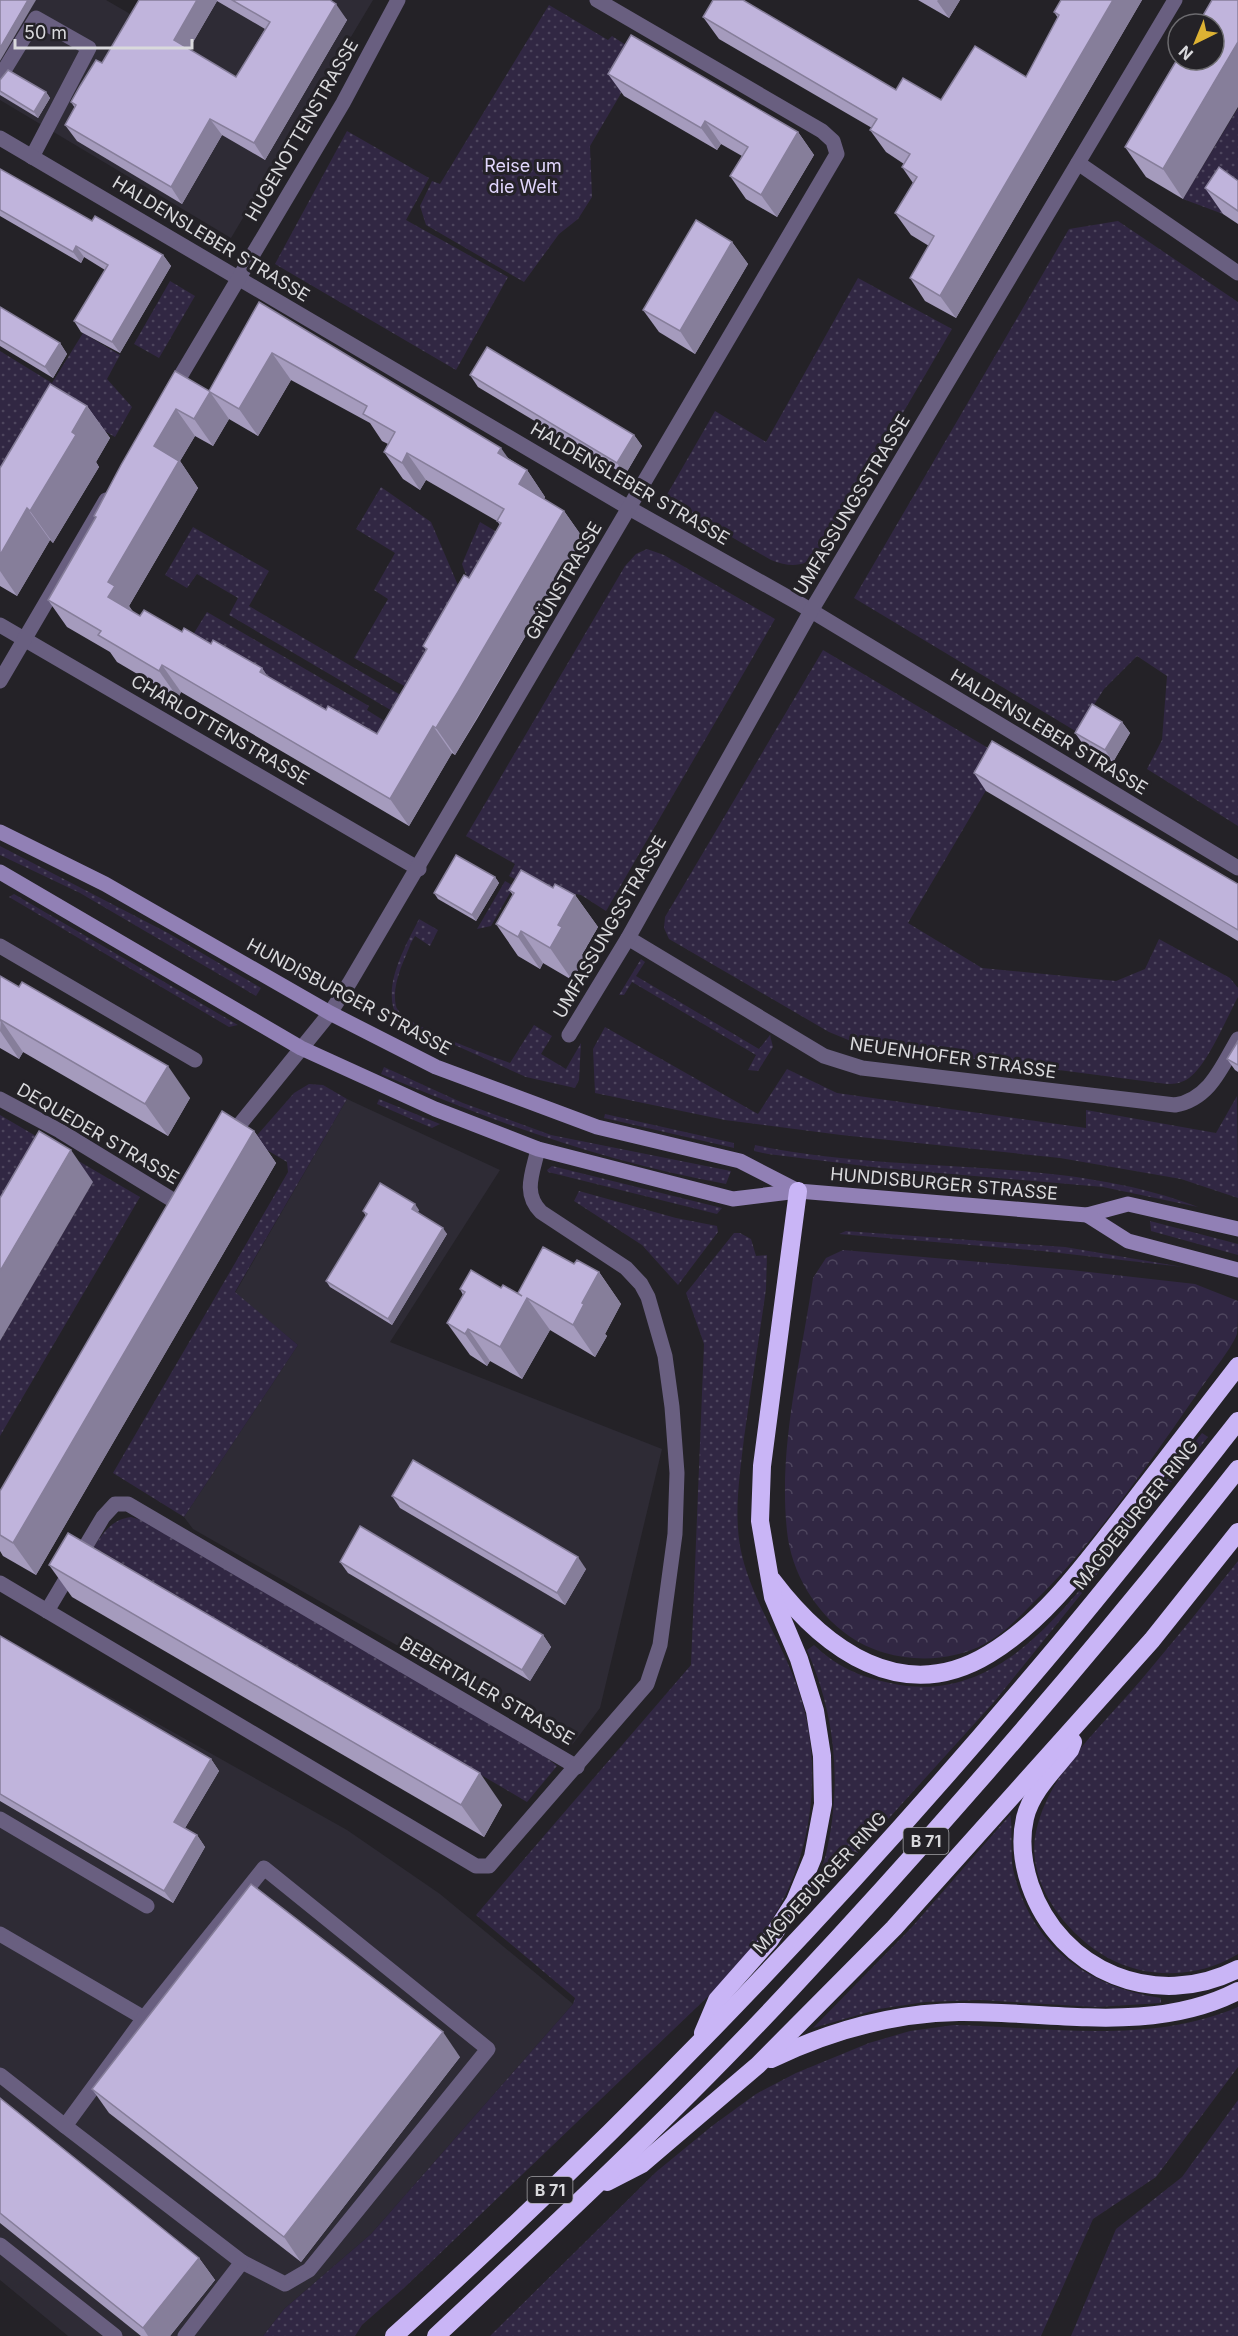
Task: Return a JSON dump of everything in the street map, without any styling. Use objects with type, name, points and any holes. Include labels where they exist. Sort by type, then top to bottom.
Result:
[{"type":"highway","points":[[699,2043],[717,2000],[770,1941],[795,1901],[810,1866],[820,1829],[823,1778],[818,1723],[805,1676],[776,1608],[760,1521],[761,1475],[798,1191]]},
{"type":"highway","points":[[768,1574],[807,1621],[828,1641],[862,1662],[896,1672],[913,1673],[953,1669],[977,1660],[1022,1629],[1082,1567],[1238,1366]]},
{"type":"highway","name":"MAGDEBURGER RING","points":[[394,2336],[487,2250],[699,2043],[864,1868],[1022,1688],[1238,1421]]},
{"type":"highway","name":"B 71","points":[[436,2336],[589,2192],[787,1993],[936,1831],[1041,1710],[1238,1468]]},
{"type":"highway","points":[[589,2192],[642,2164],[758,2065],[894,1928],[1152,1640],[1238,1532]]},
{"type":"highway","points":[[1081,1721],[1070,1750],[1037,1791],[1025,1817],[1022,1848],[1025,1866],[1041,1912],[1060,1939],[1084,1959],[1119,1978],[1139,1984],[1175,1987],[1196,1984],[1238,1969]]},
{"type":"highway","points":[[758,2065],[842,2031],[897,2018],[961,2012],[1090,2018],[1148,2015],[1204,2006],[1238,1991]]},
{"type":"main road","name":"HUNDISBURGER STRASSE","points":[[0,832],[105,884],[398,1050],[472,1083],[597,1127],[740,1161],[798,1191]]},
{"type":"main road","name":"HUNDISBURGER STRASSE","points":[[0,872],[301,1048],[435,1109],[538,1149],[733,1198],[798,1191],[1087,1215],[1128,1203],[1238,1229]]},
{"type":"main road","name":"HUNDISBURGER STRASSE","points":[[1087,1215],[1128,1241],[1158,1247],[1238,1270]]},
{"type":"street","name":"HUGENOTTENSTRASSE","points":[[164,404],[343,103],[398,0]]},
{"type":"street","name":"GRÜNSTRASSE","points":[[218,1151],[330,1013],[419,870],[836,157],[838,150],[835,143],[822,131],[597,0]]},
{"type":"street","name":"UMFASSUNGSSTRASSE","points":[[569,1035],[628,938],[811,611],[1175,0]]},
{"type":"street","points":[[0,77],[36,18],[89,48],[32,157]]},
{"type":"street","name":"HALDENSLEBER STRASSE","points":[[0,138],[450,400],[629,508],[811,611],[1238,868]]},
{"type":"street","points":[[1078,163],[1238,273]]},
{"type":"street","points":[[0,681],[117,482]]},
{"type":"street","name":"CHARLOTTENSTRASSE","points":[[0,625],[419,870]]},
{"type":"street","name":"NEUENHOFER STRASSE","points":[[628,938],[824,1056],[862,1068],[1175,1105],[1188,1102],[1205,1090],[1238,1039]]},
{"type":"street","points":[[0,945],[195,1060]]},
{"type":"street","name":"DEQUEDER STRASSE","points":[[0,1099],[60,1131],[176,1202]]},
{"type":"street","points":[[538,1149],[530,1185],[534,1204],[541,1212],[626,1268],[645,1291],[665,1356],[675,1442],[675,1534],[666,1610],[654,1665],[647,1684],[577,1767]]},
{"type":"street","points":[[167,1220],[176,1202],[187,1189]]},
{"type":"street","name":"BEBERTALER STRASSE","points":[[0,1583],[47,1611],[481,1868],[489,1866],[496,1860],[577,1767],[128,1504],[115,1504],[103,1516],[47,1611]]},
{"type":"street","points":[[0,1819],[147,1906]]},
{"type":"street","points":[[0,2075],[65,2126],[242,2262],[285,2284],[309,2270],[488,2049],[264,1868],[144,2018],[65,2126]]},
{"type":"street","points":[[0,1934],[144,2018]]},
{"type":"street","points":[[0,2245],[115,2336]]},
{"type":"street","points":[[185,2336],[242,2262]]},
{"type":"shaded area","points":[[0,0],[106,0],[132,15],[142,0],[373,0],[231,238],[0,100]]},
{"type":"shaded area","points":[[347,1099],[500,1170],[390,1342],[662,1449],[600,1708],[572,1745],[193,1529],[184,1517],[298,1345],[235,1293]]},
{"type":"shaded area","points":[[0,1635],[347,1830],[440,1894],[573,2004],[371,2234],[284,2309],[263,2336],[68,2336],[0,2280]]},
{"type":"green space","name":"Reise um die Welt","points":[[549,5],[608,40],[612,36],[643,56],[590,146],[592,197],[578,219],[559,234],[524,282],[426,225],[420,206],[432,181],[440,184]]},
{"type":"green space","points":[[1238,108],[1238,194],[1223,214],[1183,199]]},
{"type":"green space","points":[[347,131],[429,178],[406,220],[508,277],[456,370],[275,264]]},
{"type":"green space","points":[[1118,221],[1238,302],[1238,826],[1147,769],[1162,740],[1167,676],[1137,656],[1104,689],[1077,732],[854,598],[1069,229]]},
{"type":"green space","points":[[858,278],[952,329],[821,553],[797,565],[778,563],[665,498],[715,411],[766,442]]},
{"type":"green space","points":[[170,281],[195,296],[159,358],[134,344]]},
{"type":"green space","points":[[83,333],[120,355],[107,379],[132,407],[115,437],[65,409],[0,515],[0,351],[52,383]]},
{"type":"green space","points":[[381,487],[431,522],[460,590],[408,688],[354,658],[388,599],[374,590],[395,553],[356,529]]},
{"type":"green space","points":[[480,522],[507,538],[469,584],[462,564]]},
{"type":"green space","points":[[193,527],[269,571],[249,606],[404,697],[394,712],[229,615],[238,598],[197,574],[187,588],[165,575]]},
{"type":"green space","points":[[647,549],[664,555],[775,619],[606,911],[581,895],[526,885],[509,876],[515,864],[466,836],[625,566],[636,554]]},
{"type":"green space","points":[[207,612],[369,706],[367,710],[386,722],[402,759],[191,638]]},
{"type":"green space","points":[[823,650],[1005,758],[908,923],[982,968],[1116,981],[1145,969],[1159,939],[1230,978],[1238,988],[1238,997],[1210,1052],[1189,1078],[1178,1083],[1167,1084],[858,1044],[829,1032],[669,939],[664,928],[665,917]]},
{"type":"green space","points":[[0,846],[168,933],[261,988],[256,996],[80,893],[0,855]]},
{"type":"green space","points":[[505,881],[514,886],[491,926],[477,929]]},
{"type":"green space","points":[[14,894],[238,1025],[229,1027],[9,897]]},
{"type":"green space","points":[[419,919],[438,930],[430,946],[415,936],[411,943],[395,990],[396,1006],[401,1014],[447,1039],[510,1063],[534,1025],[552,1036],[541,1054],[566,1069],[581,1043],[579,1080],[575,1088],[526,1077],[399,1020],[392,996],[393,983],[401,956]]},
{"type":"green space","points":[[641,959],[645,962],[636,976],[759,1049],[770,1035],[773,1047],[758,1071],[748,1070],[756,1055],[632,982],[624,995],[619,995]]},
{"type":"green space","points":[[605,1027],[758,1114],[787,1069],[837,1093],[1086,1128],[1086,1110],[1216,1133],[1237,1096],[1238,1198],[1181,1179],[1060,1158],[841,1135],[725,1120],[595,1093],[593,1049]]},
{"type":"green space","points":[[384,1067],[463,1103],[551,1135],[731,1171],[726,1184],[637,1164],[550,1139],[381,1074]]},
{"type":"green space","points":[[309,1084],[323,1085],[347,1099],[235,1292],[298,1345],[184,1517],[113,1473],[288,1172],[287,1162],[252,1141],[294,1093]]},
{"type":"green space","points":[[379,1099],[440,1124],[432,1128],[377,1104]]},
{"type":"green space","points":[[605,1114],[734,1143],[734,1148],[604,1118]]},
{"type":"green space","points":[[0,1115],[140,1197],[0,1436],[0,1341],[93,1182],[0,1269]]},
{"type":"green space","points":[[755,1145],[866,1160],[1035,1172],[1091,1179],[1145,1190],[1198,1207],[1103,1187],[881,1168],[768,1154],[754,1151]]},
{"type":"green space","points":[[552,1166],[722,1208],[717,1214],[548,1172],[547,1170]]},
{"type":"green space","points":[[579,1191],[676,1218],[717,1226],[718,1232],[678,1285],[642,1245],[574,1201]]},
{"type":"green space","points":[[1150,1221],[1238,1244],[1238,1255],[1151,1231]]},
{"type":"green space","points":[[846,1231],[1065,1247],[1183,1267],[1042,1251],[839,1234]]},
{"type":"green space","points":[[734,1233],[740,1233],[751,1239],[756,1256],[767,1255],[766,1289],[739,1478],[740,1546],[750,1581],[795,1681],[810,1741],[811,1804],[798,1865],[786,1894],[760,1938],[720,1985],[404,2288],[362,2325],[355,2336],[263,2336],[284,2309],[371,2234],[573,2004],[575,1998],[476,1915],[691,1665],[704,1344],[686,1293]]},
{"type":"green space","points":[[843,1250],[1071,1270],[1195,1284],[1238,1301],[1237,1334],[1234,1341],[1119,1504],[1054,1582],[1020,1616],[998,1635],[970,1650],[935,1658],[917,1658],[881,1652],[864,1645],[837,1626],[815,1603],[799,1576],[789,1546],[785,1499],[788,1436],[813,1278],[826,1258]]},
{"type":"green space","points":[[1202,1433],[1208,1437],[994,1702],[806,1910],[826,1854],[831,1828],[835,1777],[830,1725],[817,1675],[807,1650],[814,1645],[849,1670],[869,1677],[890,1683],[926,1687],[959,1682],[989,1670],[1017,1652],[1067,1605],[1134,1523]]},
{"type":"green space","points":[[131,1517],[142,1520],[540,1752],[557,1766],[527,1802],[94,1547],[109,1527],[119,1520]]},
{"type":"green space","points":[[1238,1561],[1238,1954],[1223,1962],[1191,1972],[1157,1973],[1140,1970],[1108,1958],[1093,1948],[1078,1936],[1052,1906],[1037,1870],[1034,1851],[1036,1832],[1042,1810],[1064,1770]]},
{"type":"green space","points":[[1010,1815],[1013,1869],[1021,1896],[1033,1920],[1048,1940],[1066,1958],[1086,1972],[1109,1984],[1161,1998],[1161,2003],[1097,2007],[980,2000],[925,2002],[879,2009],[813,2028],[911,1928]]},
{"type":"green space","points":[[1238,2007],[1238,2067],[1156,2177],[1093,2219],[1041,2336],[490,2336],[656,2172],[712,2126],[756,2094],[796,2073],[869,2043],[910,2031],[954,2025],[1098,2031],[1134,2030],[1204,2019]]},
{"type":"green space","points":[[1238,2100],[1238,2336],[1071,2336],[1116,2229],[1182,2177]]},
{"type":"building","points":[[0,0],[28,0],[0,48]]},
{"type":"building","points":[[139,0],[197,0],[174,40],[236,77],[270,22],[232,0],[330,0],[336,4],[254,143],[210,119],[171,187],[65,125],[76,105],[71,102],[80,86],[96,60],[102,63]]},
{"type":"building","points":[[713,0],[743,0],[896,90],[903,78],[941,100],[975,46],[1026,77],[1059,15],[1054,12],[1061,0],[1113,0],[940,296],[910,278],[934,236],[895,213],[917,177],[902,167],[910,154],[870,130],[877,119],[703,17]]},
{"type":"building","points":[[1212,0],[1238,0],[1238,42],[1226,62],[1226,12],[1205,12]]},
{"type":"building","points":[[631,35],[798,132],[761,195],[730,176],[748,147],[705,121],[701,128],[608,74]]},
{"type":"building","points":[[8,70],[46,92],[34,112],[0,91],[0,80]]},
{"type":"building","points":[[1170,72],[1220,72],[1163,169],[1125,147]]},
{"type":"building","points":[[1219,167],[1238,181],[1238,211],[1205,188]]},
{"type":"building","points":[[0,169],[92,221],[95,216],[163,255],[112,342],[74,321],[108,265],[76,246],[73,252],[0,210]]},
{"type":"building","points":[[696,220],[732,242],[680,331],[643,310]]},
{"type":"building","points":[[259,302],[501,448],[498,453],[527,470],[519,484],[564,511],[458,692],[436,728],[433,726],[390,799],[162,665],[159,671],[98,635],[101,631],[48,600],[175,371],[209,391]],"holes":[[[272,353],[367,406],[363,414],[395,432],[384,452],[402,463],[407,453],[504,509],[497,521],[501,523],[469,578],[464,575],[423,646],[427,649],[377,734],[328,706],[326,710],[260,672],[262,668],[213,640],[211,644],[184,628],[182,632],[144,610],[140,616],[108,597],[115,586],[108,582],[179,461],[154,446],[176,409],[194,419],[210,392],[239,409]]]},
{"type":"building","points":[[0,307],[60,343],[45,367],[0,340]]},
{"type":"building","points":[[487,347],[634,435],[617,463],[470,375]]},
{"type":"building","points":[[50,384],[87,406],[72,432],[76,435],[30,511],[27,508],[0,555],[0,468]]},
{"type":"building","points":[[1092,704],[1122,722],[1105,750],[1075,733]]},
{"type":"building","points":[[992,741],[1238,884],[1238,930],[974,773]]},
{"type":"building","points":[[456,855],[495,877],[472,915],[434,893]]},
{"type":"building","points":[[521,870],[553,888],[555,884],[575,895],[558,925],[562,927],[550,948],[521,931],[518,937],[496,924],[514,893],[509,890]]},
{"type":"building","points":[[0,976],[19,987],[22,982],[168,1066],[145,1104],[0,1021]]},
{"type":"building","points":[[1238,1041],[1238,1065],[1227,1059]]},
{"type":"building","points":[[222,1111],[254,1131],[13,1543],[0,1535],[0,1491]]},
{"type":"building","points":[[39,1131],[71,1150],[0,1271],[0,1198]]},
{"type":"building","points":[[380,1183],[415,1204],[412,1209],[443,1228],[388,1319],[326,1281],[367,1214],[363,1211]]},
{"type":"building","points":[[543,1247],[574,1264],[577,1260],[599,1272],[573,1325],[527,1298],[500,1347],[468,1329],[465,1334],[447,1323],[465,1292],[460,1289],[471,1270],[501,1288],[503,1285],[522,1296],[518,1293]]},
{"type":"building","points":[[413,1460],[578,1557],[557,1593],[392,1496]]},
{"type":"building","points":[[360,1526],[543,1635],[522,1670],[340,1562]]},
{"type":"building","points":[[68,1533],[480,1773],[461,1805],[49,1565]]},
{"type":"building","points":[[0,1636],[211,1759],[174,1822],[197,1835],[164,1891],[0,1794]]},
{"type":"building","points":[[251,1884],[443,2032],[284,2237],[92,2089]]},
{"type":"building","points":[[0,2098],[199,2258],[143,2328],[0,2213]]}]
